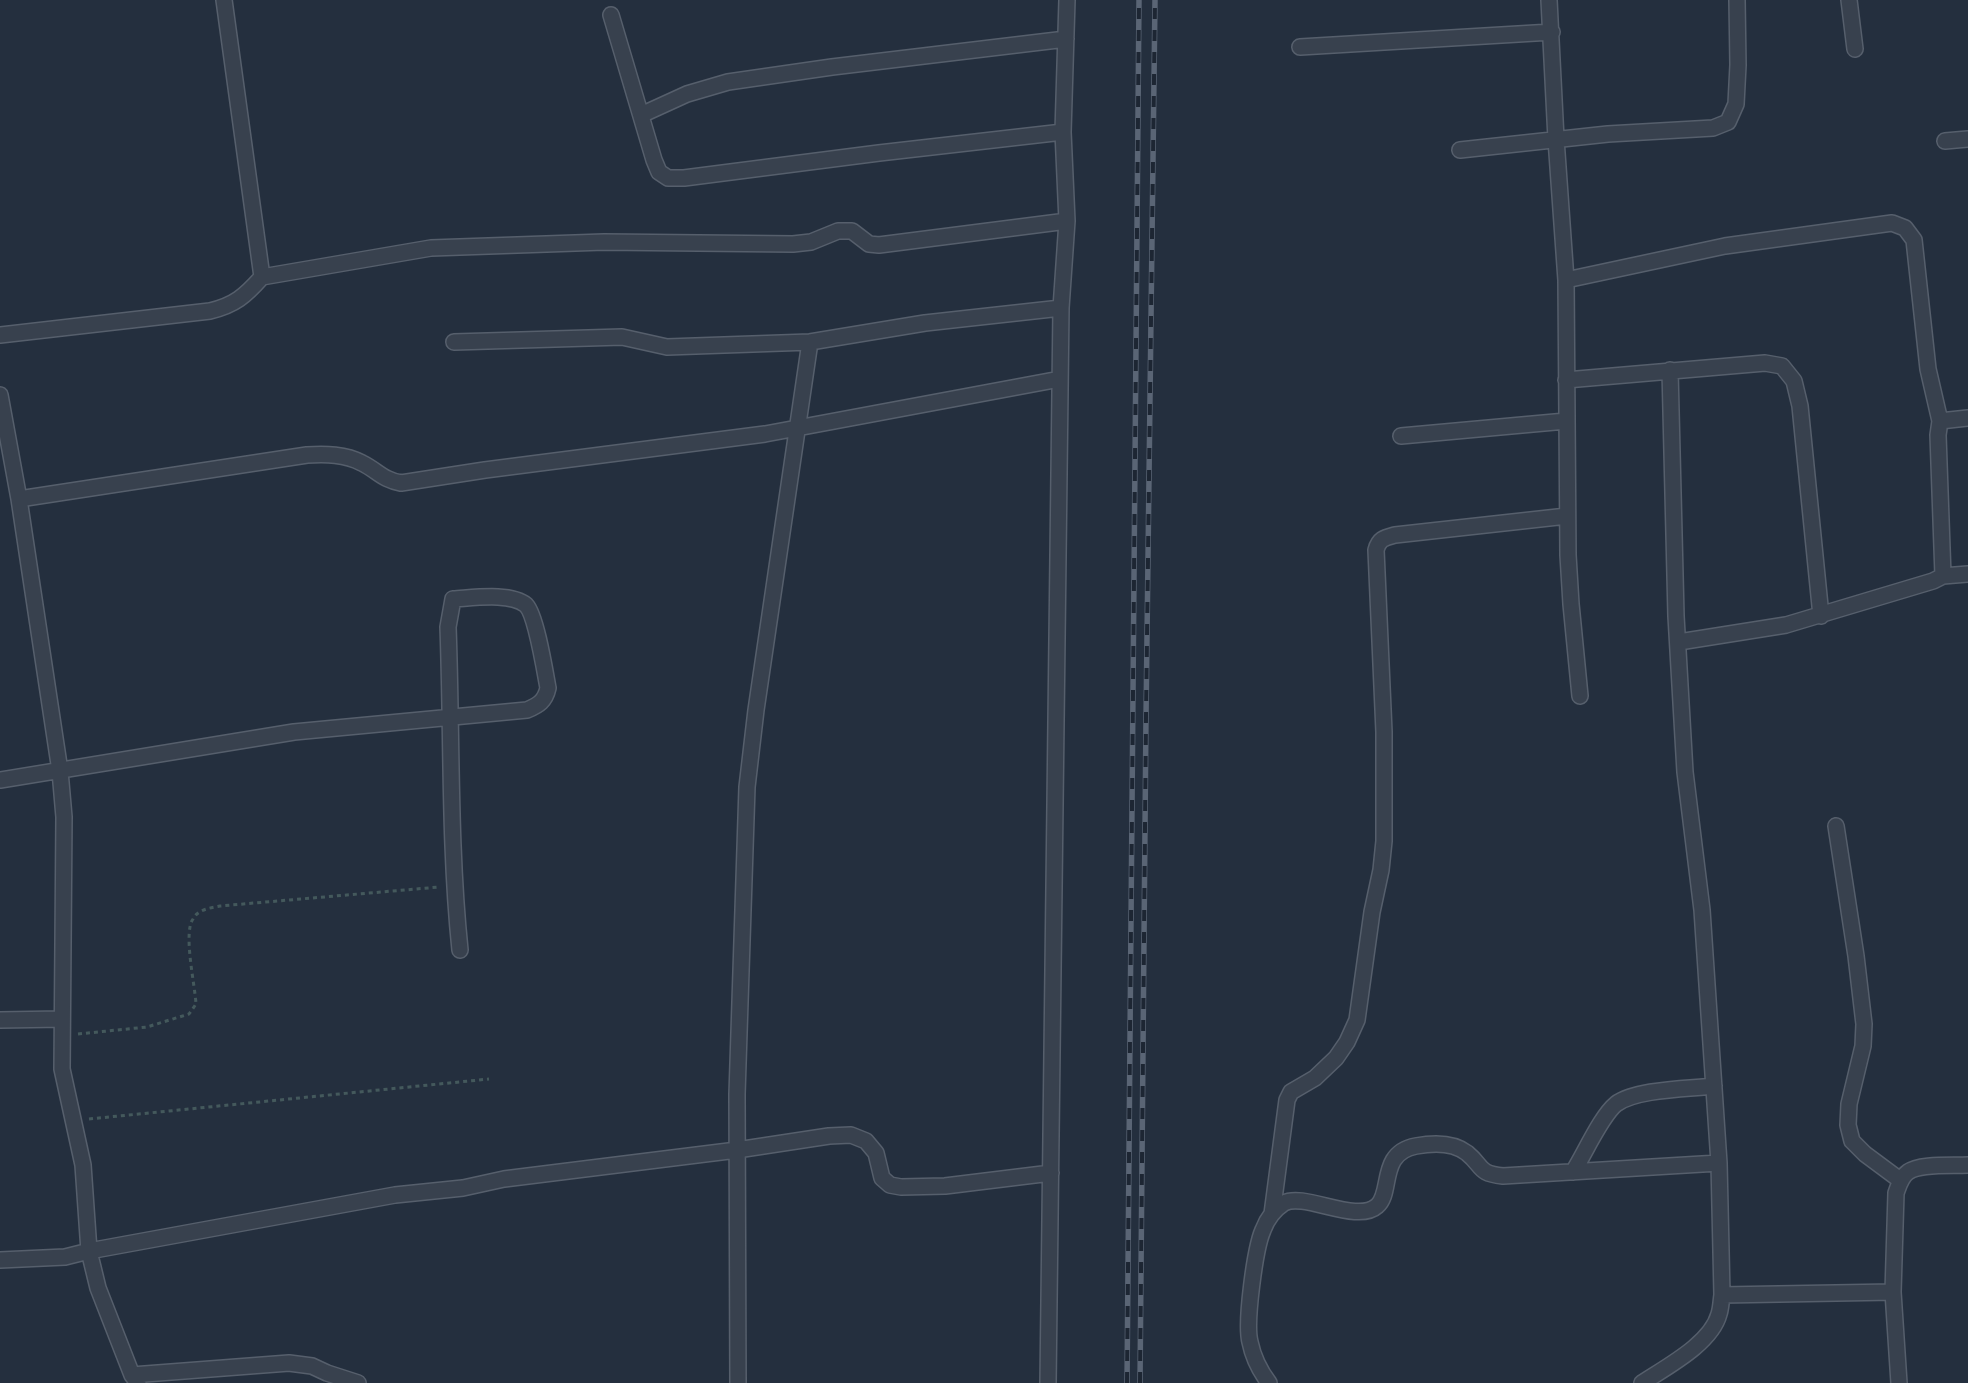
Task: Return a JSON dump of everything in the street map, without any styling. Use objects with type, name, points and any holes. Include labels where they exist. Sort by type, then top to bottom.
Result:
[{"type":"street","points":[[224,0],[262,277]]},
{"type":"street","points":[[1048,1383],[1061,308],[1067,221],[1063,132],[1067,0]]},
{"type":"street","points":[[1549,0],[1566,280],[1566,516],[1571,604],[1580,696]]},
{"type":"street","points":[[1460,150],[1650,131],[1713,128],[1728,122],[1736,104],[1738,65],[1737,0]]},
{"type":"street","points":[[1849,0],[1855,49]]},
{"type":"street","points":[[612,15],[654,160],[659,172],[668,178],[707,176],[878,153],[1063,132]]},
{"type":"street","points":[[1300,47],[1552,32]]},
{"type":"street","points":[[641,114],[688,94],[728,82],[832,67],[1066,40]]},
{"type":"street","points":[[1945,141],[1968,139]]},
{"type":"street","points":[[0,335],[210,311],[228,306],[246,295],[262,277],[431,248],[604,242],[793,244],[811,242],[838,231],[852,231],[869,244],[879,245],[1067,221]]},
{"type":"street","points":[[1566,280],[1725,246],[1892,223],[1905,228],[1914,240],[1928,369],[1940,421],[1938,435],[1943,576]]},
{"type":"street","points":[[454,342],[622,337],[667,347],[810,342],[925,323],[1061,308]]},
{"type":"street","points":[[738,1383],[737,1150],[739,995],[747,787],[756,710],[810,342]]},
{"type":"street","points":[[1566,380],[1765,363],[1782,366],[1794,381],[1800,406],[1820,616]]},
{"type":"street","points":[[1642,1383],[1704,1338],[1719,1314],[1722,1295],[1719,1164],[1714,1086],[1702,910],[1685,772],[1676,616],[1670,370]]},
{"type":"street","points":[[19,499],[307,455],[335,455],[347,458],[362,463],[389,481],[401,483],[494,468],[765,434],[797,426],[873,414],[1060,379]]},
{"type":"street","points":[[0,395],[19,499],[60,771],[64,826],[62,1069],[82,1165],[89,1251],[98,1288],[135,1379],[289,1363],[312,1366],[358,1383]]},
{"type":"street","points":[[1940,421],[1968,418]]},
{"type":"street","points":[[1401,436],[1566,420]]},
{"type":"street","points":[[1272,1214],[1287,1100],[1292,1092],[1315,1078],[1336,1058],[1347,1042],[1357,1020],[1372,912],[1381,870],[1384,841],[1384,732],[1376,550],[1378,542],[1395,535],[1566,516]]},
{"type":"street","points":[[1679,642],[1786,625],[1933,581],[1943,576],[1968,574]]},
{"type":"street","points":[[0,780],[286,733],[451,718],[528,710],[539,705],[546,697],[548,688],[533,618],[526,606],[514,600],[498,597],[453,599],[448,627],[451,718],[455,886],[460,950]]},
{"type":"street","points":[[1836,826],[1858,966],[1864,1024],[1863,1046],[1850,1104],[1848,1125],[1852,1142],[1864,1154],[1900,1180]]},
{"type":"street","points":[[0,1020],[62,1019]]},
{"type":"street","points":[[1573,1172],[1603,1120],[1615,1104],[1640,1094],[1714,1086]]},
{"type":"street","points":[[0,1260],[65,1257],[395,1195],[463,1188],[504,1178],[737,1150],[829,1136],[851,1135],[866,1140],[876,1153],[882,1178],[890,1185],[900,1187],[945,1186],[1051,1172]]},
{"type":"street","points":[[1269,1383],[1257,1364],[1249,1340],[1250,1310],[1256,1256],[1263,1230],[1272,1214],[1286,1202],[1299,1201],[1351,1211],[1367,1210],[1377,1206],[1382,1198],[1389,1167],[1399,1154],[1414,1146],[1436,1144],[1453,1145],[1467,1153],[1478,1167],[1489,1174],[1510,1176],[1719,1164]]},
{"type":"street","points":[[1900,1383],[1893,1292],[1896,1193],[1900,1180],[1909,1171],[1922,1167],[1968,1165]]},
{"type":"street","points":[[1722,1295],[1893,1292]]},
{"type":"path","points":[[61,1036],[147,1027],[190,1014],[196,1004],[189,931],[193,918],[204,910],[220,906],[455,886]]},
{"type":"path","points":[[72,1120],[488,1079]]},
{"type":"railway","points":[[1127,1383],[1139,0]]},
{"type":"railway","points":[[1140,1383],[1155,0]]}]
